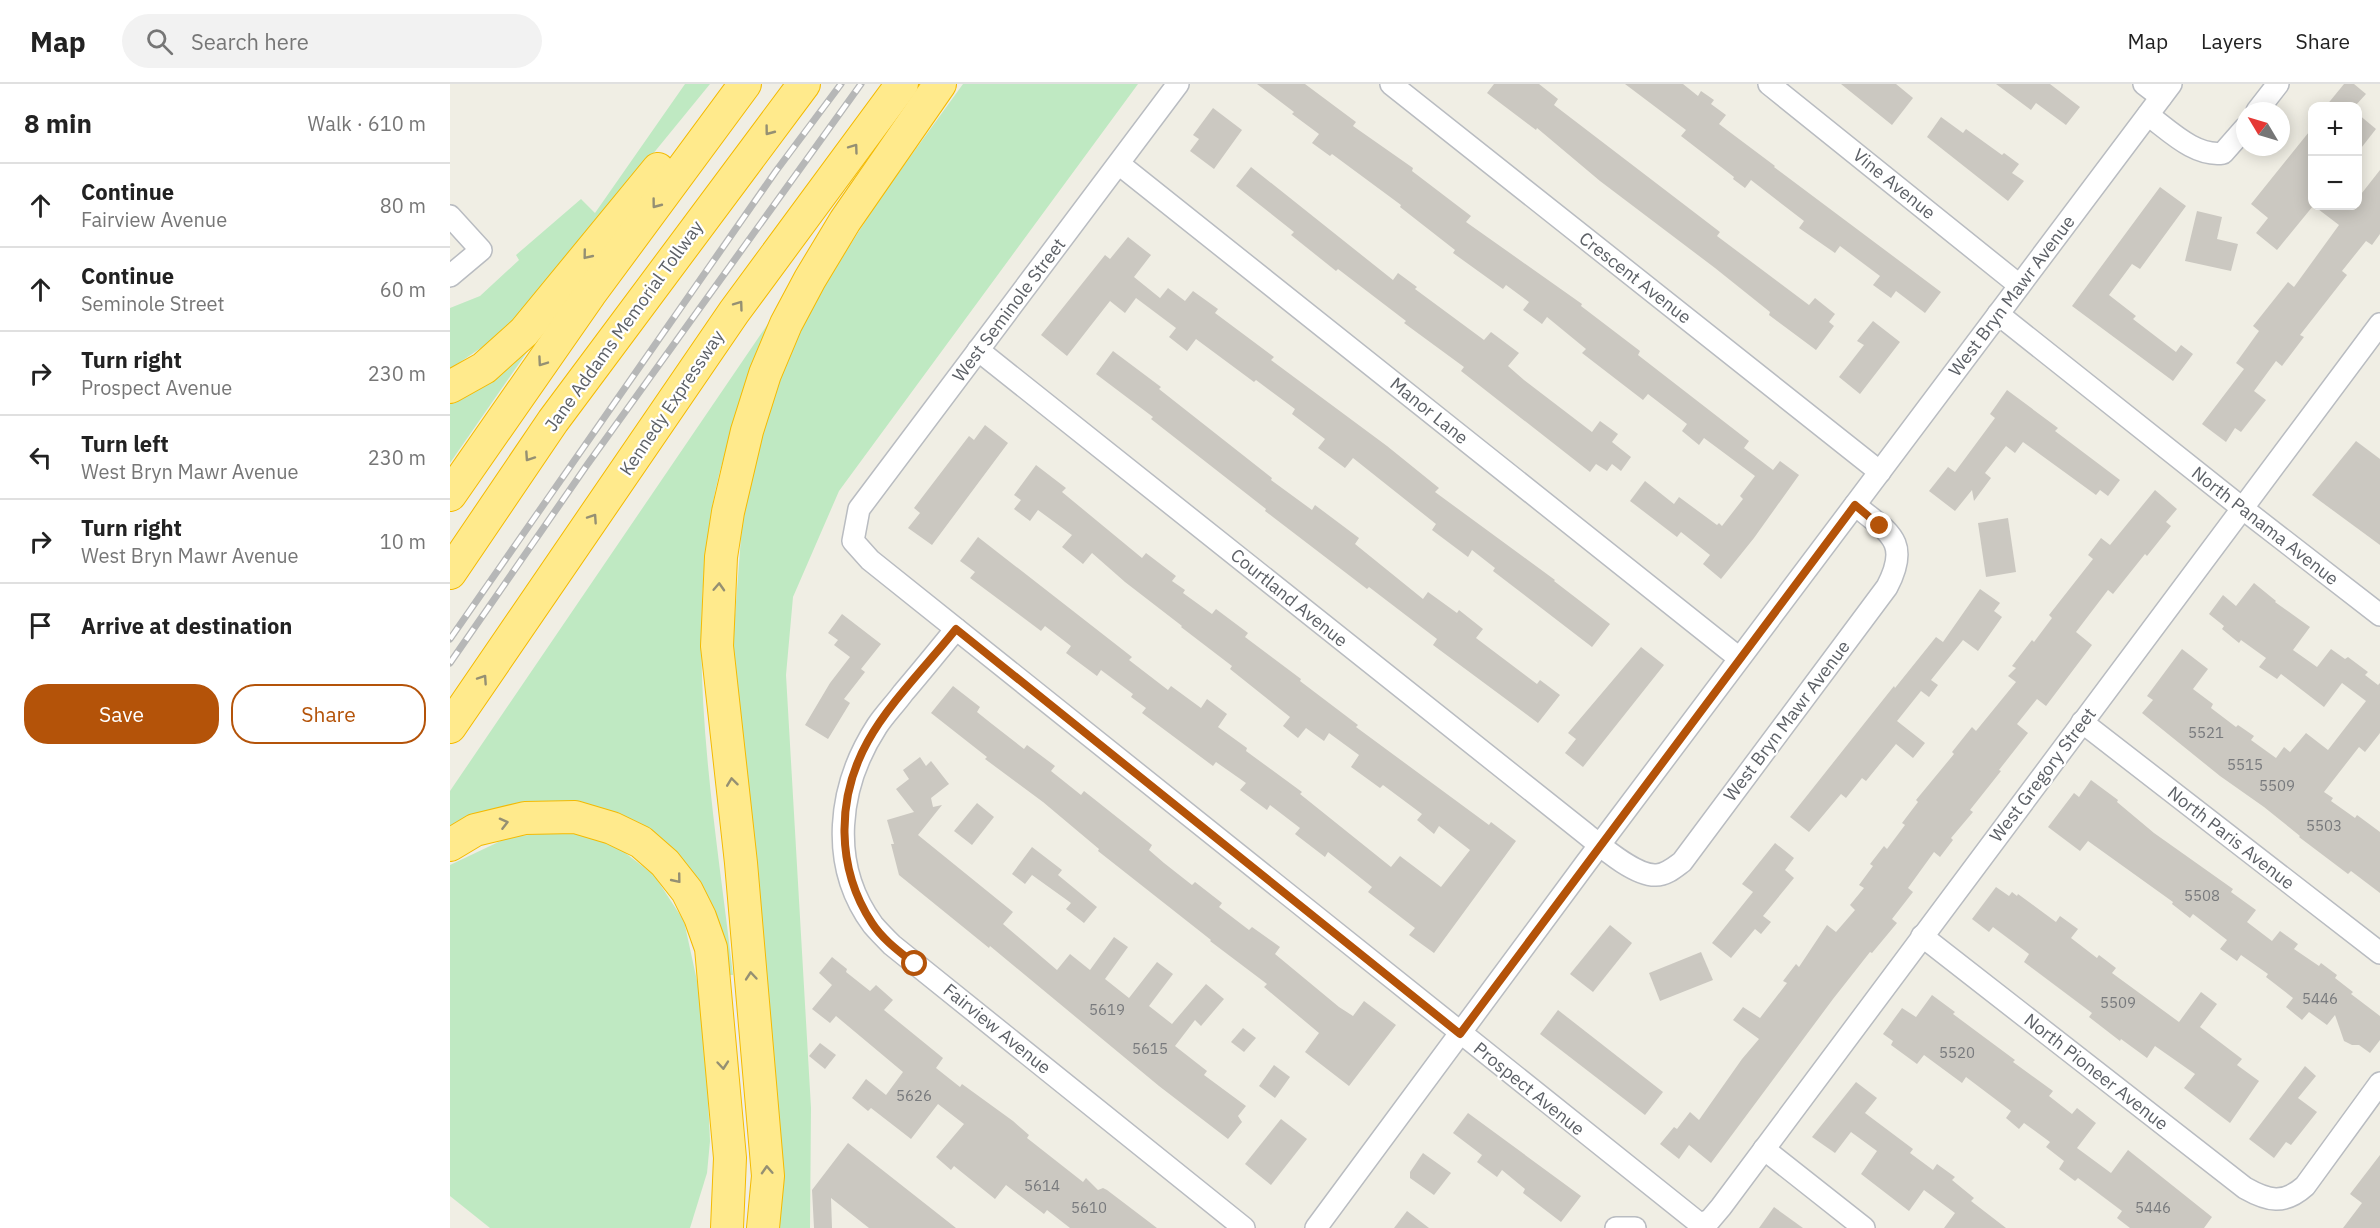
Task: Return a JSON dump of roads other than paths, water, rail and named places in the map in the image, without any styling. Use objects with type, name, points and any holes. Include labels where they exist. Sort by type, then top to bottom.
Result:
[{"type":"highway","name":"Jane Addams Memorial Tollway","points":[[450,573],[554,421],[804,84]]},
{"type":"highway","name":"Kennedy Expressway","points":[[450,727],[734,312],[902,84]]},
{"type":"highway","points":[[763,1228],[768,1176],[741,863],[717,646],[721,557],[728,512],[747,431],[762,383],[786,324],[845,221],[940,84]]},
{"type":"highway","points":[[450,387],[484,368],[524,332],[666,159],[743,87]]},
{"type":"highway","points":[[450,495],[590,294],[743,87]]},
{"type":"highway","points":[[450,845],[475,830],[525,818],[575,817],[612,828],[641,842],[665,863],[687,891],[700,916],[711,948],[730,1158],[727,1228]]},
{"type":"highway","points":[[707,1228],[729,1172]]},
{"type":"street","name":"West Seminole Street","points":[[853,541],[859,509],[1178,84]]},
{"type":"street","name":"Crescent Avenue","points":[[1391,84],[1880,472]]},
{"type":"street","name":"Vine Avenue","points":[[1769,84],[2019,285]]},
{"type":"street","points":[[2144,84],[2166,91]]},
{"type":"street","points":[[2264,102],[2278,84]]},
{"type":"street","name":"West Bryn Mawr Avenue","points":[[1316,1228],[1739,658],[2166,91]]},
{"type":"street","points":[[2148,115],[2189,145],[2202,151],[2214,154],[2223,153],[2236,138]]},
{"type":"street","name":"Manor Lane","points":[[1119,164],[1739,658]]},
{"type":"street","points":[[450,216],[481,250],[450,276]]},
{"type":"street","name":"North Panama Avenue","points":[[1998,314],[2380,615]]},
{"type":"street","name":"West Gregory Street","points":[[1704,1224],[1714,1215],[1764,1149],[2380,324]]},
{"type":"street","name":"Courtland Avenue","points":[[978,350],[1600,845]]},
{"type":"street","name":"West Bryn Mawr Avenue","points":[[1600,845],[1631,867],[1645,873],[1657,875],[1670,871],[1682,862],[1887,586],[1896,569],[1899,554],[1892,538],[1855,505]]},
{"type":"street","name":"Prospect Avenue","points":[[853,541],[870,560],[1694,1222],[1704,1224]]},
{"type":"street","name":"Fairview Avenue","points":[[956,629],[879,723],[867,742],[852,777],[843,811],[848,868],[858,897],[873,925],[892,945],[1244,1228]]},
{"type":"street","name":"North Paris Avenue","points":[[2082,722],[2380,953]]},
{"type":"street","name":"North Pioneer Avenue","points":[[1922,936],[2245,1188],[2259,1196],[2273,1200],[2285,1199],[2295,1195],[2305,1186],[2380,1083]]},
{"type":"street","points":[[1764,1149],[1864,1228]]},
{"type":"street","points":[[1616,1228],[1635,1228]]},
{"type":"railway","points":[[450,639],[776,171],[841,84]]},
{"type":"railway","points":[[450,663],[587,465],[861,84]]}]
